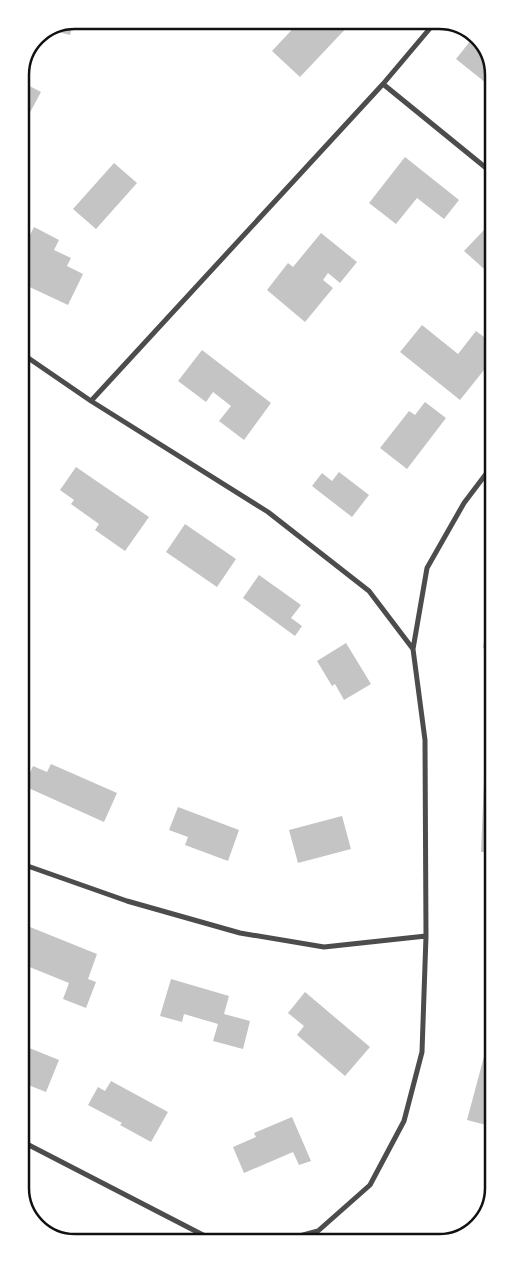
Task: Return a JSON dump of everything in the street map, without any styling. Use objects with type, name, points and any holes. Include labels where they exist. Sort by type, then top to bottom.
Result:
[{"type":"street","points":[[91,401],[383,84],[429,29]]},
{"type":"street","points":[[383,84],[485,166]]},
{"type":"street","points":[[29,358],[91,401],[276,518],[369,591],[413,649]]},
{"type":"street","points":[[307,1234],[318,1231],[370,1186],[404,1121],[422,1052],[426,936],[425,740],[413,649],[427,568],[464,503],[485,475]]},
{"type":"street","points":[[29,866],[127,901],[240,933],[324,947],[426,936]]},
{"type":"street","points":[[29,1145],[200,1234]]},
{"type":"building","points":[[72,29],[70,35],[58,32]]},
{"type":"building","points":[[293,29],[345,29],[300,77],[272,51]]},
{"type":"building","points":[[470,41],[483,60],[485,82],[456,59]]},
{"type":"building","points":[[29,86],[41,92],[29,114]]},
{"type":"building","points":[[405,157],[459,200],[444,219],[417,198],[396,224],[369,203]]},
{"type":"building","points":[[114,163],[137,183],[96,229],[73,209]]},
{"type":"building","points":[[34,227],[59,240],[54,250],[71,258],[67,266],[83,274],[68,305],[29,287],[29,237]]},
{"type":"building","points":[[484,230],[485,231],[485,270],[464,251]]},
{"type":"building","points":[[321,233],[357,262],[340,283],[328,273],[323,280],[333,288],[305,322],[267,290],[288,263],[293,267]]},
{"type":"building","points":[[422,325],[458,354],[476,331],[485,338],[485,369],[460,400],[400,352]]},
{"type":"building","points":[[202,350],[271,403],[244,440],[219,421],[231,406],[213,392],[206,402],[178,381]]},
{"type":"building","points":[[425,402],[446,418],[407,469],[380,448],[409,411],[415,415]]},
{"type":"building","points":[[76,467],[149,517],[125,551],[95,530],[99,524],[71,504],[74,500],[60,490]]},
{"type":"building","points":[[339,472],[369,495],[352,517],[312,486],[322,473],[332,481]]},
{"type":"building","points":[[185,524],[236,559],[217,587],[166,552]]},
{"type":"building","points":[[259,575],[301,605],[291,618],[302,626],[295,636],[243,598]]},
{"type":"building","points":[[346,643],[371,684],[344,700],[335,684],[332,686],[317,661]]},
{"type":"building","points":[[51,764],[117,793],[104,822],[29,788],[29,775],[33,766],[47,772]]},
{"type":"building","points":[[484,780],[485,780],[485,852],[481,852]]},
{"type":"building","points":[[178,807],[239,830],[228,861],[185,845],[188,837],[169,830]]},
{"type":"building","points":[[342,816],[351,849],[298,863],[289,830]]},
{"type":"building","points":[[30,927],[97,954],[88,979],[96,982],[86,1008],[63,999],[69,983],[29,967]]},
{"type":"building","points":[[171,979],[229,996],[224,1014],[250,1021],[243,1049],[213,1041],[218,1024],[184,1014],[182,1022],[160,1016]]},
{"type":"building","points":[[305,992],[370,1047],[345,1076],[297,1035],[304,1026],[288,1013]]},
{"type":"building","points":[[29,1048],[59,1060],[46,1092],[29,1085]]},
{"type":"building","points":[[485,1053],[485,1125],[467,1120]]},
{"type":"building","points":[[111,1081],[168,1112],[151,1142],[120,1125],[122,1123],[88,1105],[98,1087],[105,1091]]},
{"type":"building","points":[[292,1117],[311,1161],[299,1165],[293,1152],[244,1173],[233,1147],[256,1137],[254,1133]]}]
